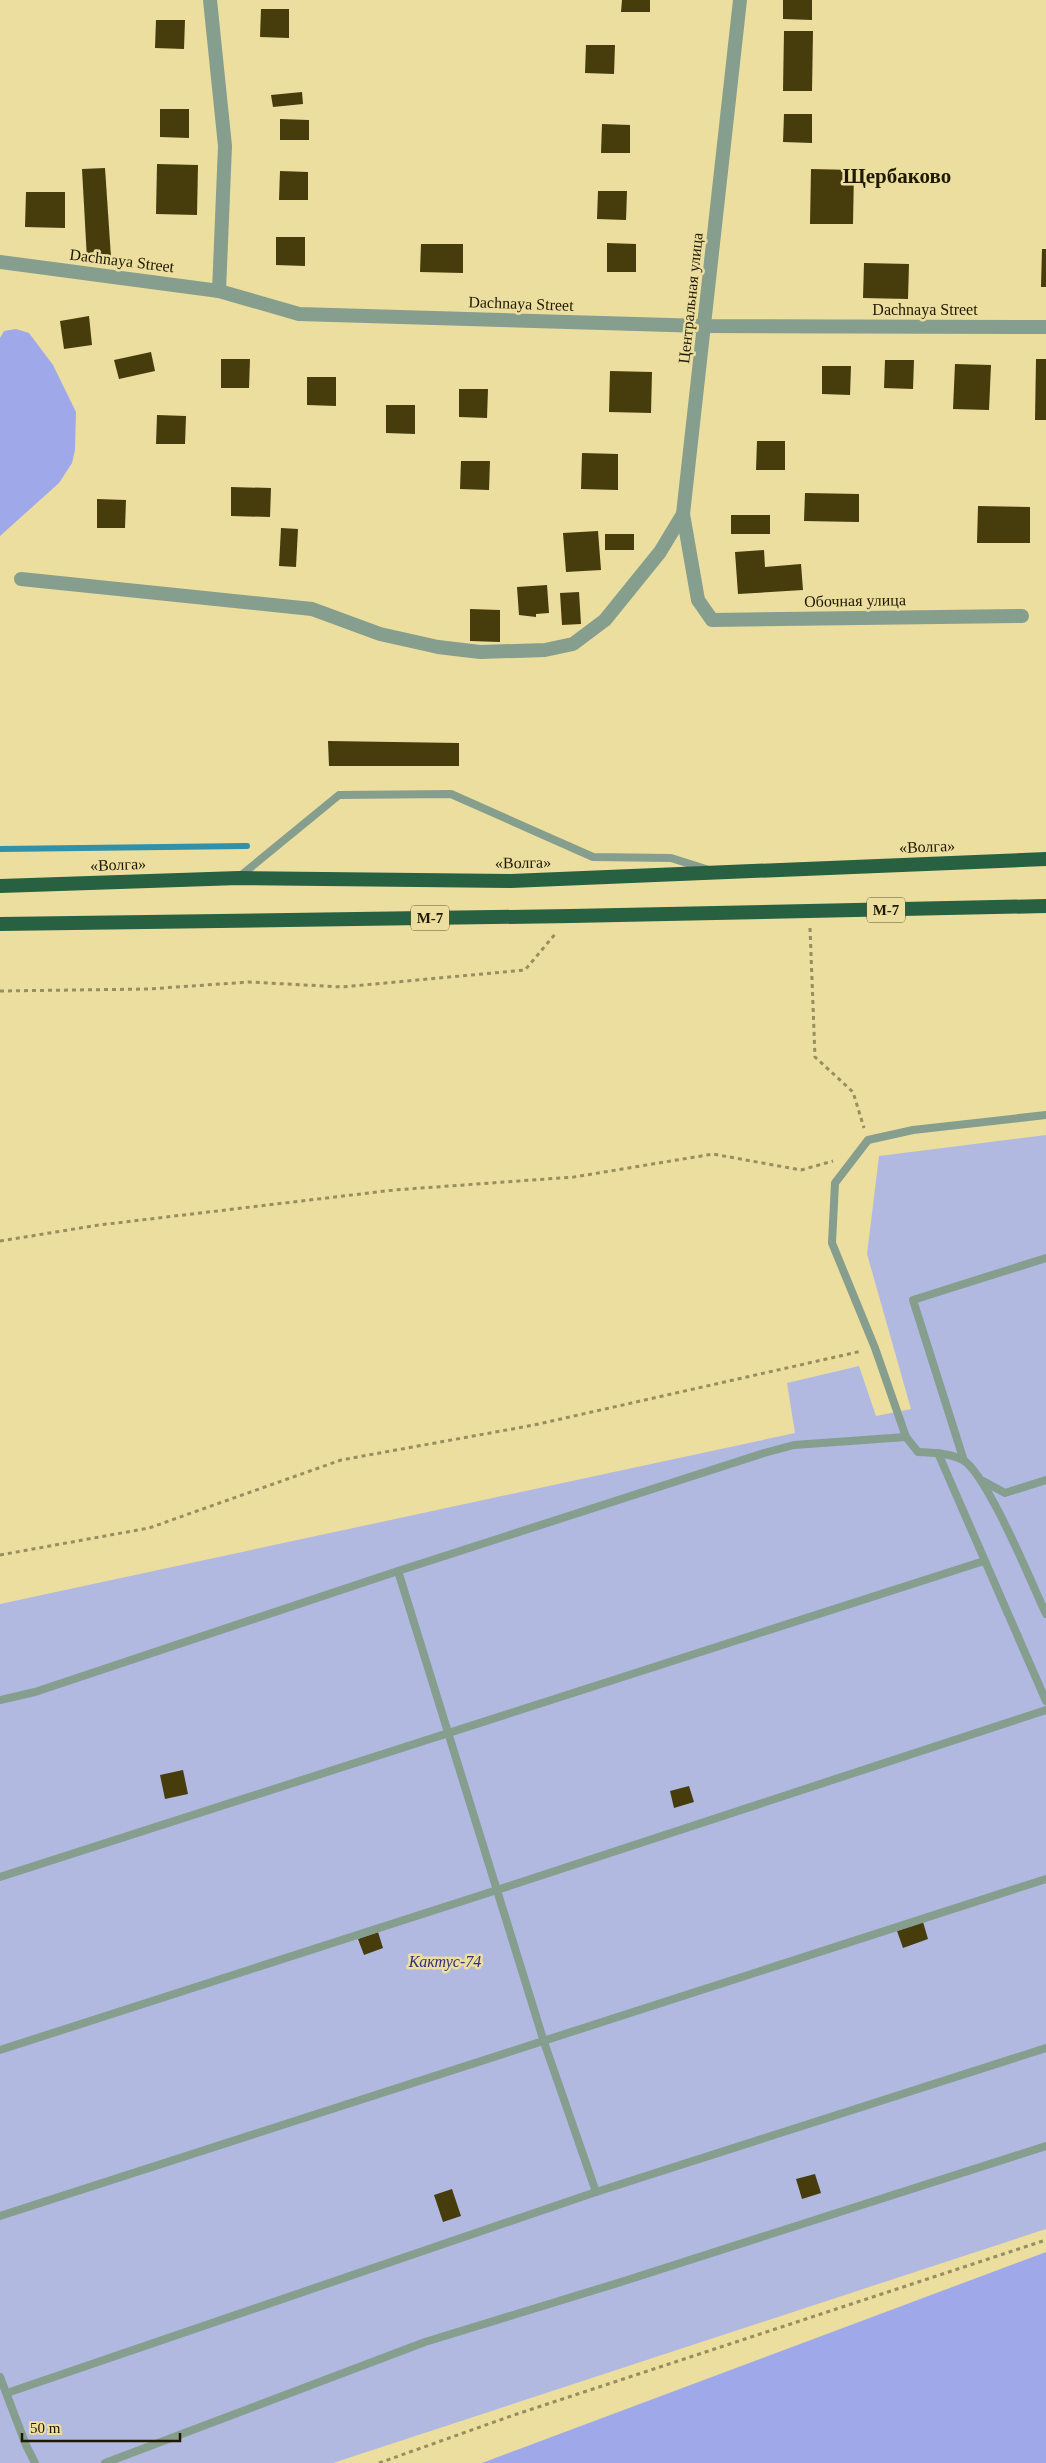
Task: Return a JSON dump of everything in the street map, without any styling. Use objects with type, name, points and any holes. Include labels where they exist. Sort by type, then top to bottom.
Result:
[{"type":"highway","name":"«Волга»","points":[[0,886],[239,878],[511,880],[1046,859]]},
{"type":"highway","name":"М-7","points":[[0,924],[570,916],[1046,906]]},
{"type":"street","points":[[210,0],[225,146],[219,291]]},
{"type":"street","name":"Центральная улица","points":[[698,600],[683,514],[740,0]]},
{"type":"street","name":"Dachnaya Street","points":[[0,262],[219,291],[299,314],[704,326],[1046,327]]},
{"type":"street","points":[[21,579],[312,609],[380,634],[438,647],[480,652],[545,650],[573,644],[605,620],[660,552],[683,514]]},
{"type":"street","name":"Обочная улица","points":[[698,600],[712,620],[1022,616]]},
{"type":"lane","points":[[239,878],[339,795],[451,794],[593,857],[671,858],[713,871]]},
{"type":"lane","points":[[964,1460],[938,1453],[918,1452],[906,1437],[875,1348],[832,1243],[835,1183],[868,1140],[913,1130],[1046,1116]]},
{"type":"lane","points":[[1046,1258],[913,1300],[964,1460],[983,1481],[1046,1614]]},
{"type":"lane","points":[[0,1700],[35,1692],[398,1571],[794,1445],[906,1437]]},
{"type":"lane","points":[[938,1453],[1046,1701]]},
{"type":"lane","points":[[983,1481],[1004,1493],[1046,1480]]},
{"type":"lane","points":[[0,1877],[984,1561]]},
{"type":"lane","points":[[398,1571],[544,2042],[596,2192]]},
{"type":"lane","points":[[0,2050],[1046,1710]]},
{"type":"lane","points":[[0,2216],[1046,1879]]},
{"type":"lane","points":[[7,2393],[596,2192],[1046,2048]]},
{"type":"lane","points":[[105,2463],[425,2342],[621,2282],[1046,2146]]},
{"type":"lane","points":[[0,2377],[26,2445],[35,2463]]},
{"type":"path","points":[[809,911],[815,1057],[853,1092],[868,1140]]},
{"type":"path","points":[[0,991],[148,989],[248,982],[342,987],[525,970],[570,916]]},
{"type":"path","points":[[0,1241],[99,1225],[394,1190],[574,1178],[713,1154],[801,1170],[857,1154]]},
{"type":"path","points":[[0,1555],[150,1528],[341,1460],[534,1425],[875,1348]]},
{"type":"path","points":[[379,2463],[511,2416],[1046,2240]]},
{"type":"green space","name":"Кактус-74","points":[[1046,1135],[1046,2229],[333,2463],[0,2463],[0,1604],[795,1433],[787,1383],[859,1366],[876,1416],[911,1409],[867,1254],[879,1156]]},
{"type":"shaded area","points":[[16,329],[29,333],[53,365],[76,412],[75,450],[72,463],[59,483],[0,536],[0,338],[4,331]]},
{"type":"shaded area","points":[[1046,2252],[1046,2463],[482,2463]]},
{"type":"building","points":[[622,0],[650,0],[650,12],[621,12]]},
{"type":"building","points":[[783,0],[812,0],[812,20],[783,19]]},
{"type":"building","points":[[261,9],[289,9],[289,38],[260,37]]},
{"type":"building","points":[[156,20],[185,20],[184,49],[155,48]]},
{"type":"building","points":[[784,31],[813,31],[812,91],[783,91]]},
{"type":"building","points":[[586,45],[615,45],[614,74],[585,73]]},
{"type":"building","points":[[302,92],[303,104],[273,107],[271,95]]},
{"type":"building","points":[[160,109],[189,109],[189,138],[160,137]]},
{"type":"building","points":[[784,114],[812,114],[812,143],[783,142]]},
{"type":"building","points":[[280,119],[309,120],[309,140],[280,140]]},
{"type":"building","points":[[602,124],[630,125],[630,153],[601,153]]},
{"type":"building","points":[[157,164],[198,165],[197,215],[156,214]]},
{"type":"building","points":[[105,168],[111,257],[87,259],[82,169]]},
{"type":"building","points":[[811,169],[854,170],[853,224],[810,224]]},
{"type":"building","points":[[280,171],[308,172],[308,200],[279,200]]},
{"type":"building","points":[[598,191],[627,191],[626,220],[597,219]]},
{"type":"building","points":[[26,192],[65,192],[65,228],[25,227]]},
{"type":"building","points":[[276,237],[305,237],[305,266],[276,265]]},
{"type":"building","points":[[607,243],[636,244],[636,272],[607,272]]},
{"type":"building","points":[[421,244],[463,244],[463,273],[420,272]]},
{"type":"building","points":[[1042,249],[1046,249],[1046,287],[1041,287]]},
{"type":"building","points":[[864,263],[909,264],[908,299],[863,298]]},
{"type":"building","points":[[89,316],[92,345],[64,349],[60,321]]},
{"type":"building","points":[[151,352],[155,371],[119,379],[114,360]]},
{"type":"building","points":[[221,359],[250,359],[249,388],[221,388]]},
{"type":"building","points":[[1036,359],[1046,359],[1046,420],[1035,420]]},
{"type":"building","points":[[885,360],[914,360],[913,389],[884,388]]},
{"type":"building","points":[[955,364],[991,365],[989,410],[953,409]]},
{"type":"building","points":[[822,366],[851,366],[850,395],[822,394]]},
{"type":"building","points":[[610,371],[652,372],[651,413],[609,412]]},
{"type":"building","points":[[307,377],[336,377],[336,406],[307,405]]},
{"type":"building","points":[[459,389],[488,389],[487,418],[459,417]]},
{"type":"building","points":[[386,405],[415,405],[415,434],[386,433]]},
{"type":"building","points":[[157,415],[186,416],[185,444],[156,444]]},
{"type":"building","points":[[757,441],[785,441],[785,470],[756,470]]},
{"type":"building","points":[[582,453],[618,454],[618,490],[581,489]]},
{"type":"building","points":[[461,461],[490,461],[489,490],[460,489]]},
{"type":"building","points":[[231,487],[271,488],[270,517],[231,516]]},
{"type":"building","points":[[805,493],[859,494],[859,522],[804,521]]},
{"type":"building","points":[[97,499],[126,500],[125,528],[97,528]]},
{"type":"building","points":[[978,506],[1030,507],[1030,543],[977,543]]},
{"type":"building","points":[[731,515],[770,515],[770,534],[731,534]]},
{"type":"building","points":[[281,528],[298,529],[296,567],[279,566]]},
{"type":"building","points":[[598,531],[601,570],[566,572],[563,533]]},
{"type":"building","points":[[605,534],[634,534],[634,550],[605,550]]},
{"type":"building","points":[[764,550],[765,567],[801,564],[803,590],[738,594],[735,552]]},
{"type":"building","points":[[547,585],[549,613],[536,614],[536,617],[519,615],[517,587]]},
{"type":"building","points":[[579,592],[581,624],[562,625],[560,593]]},
{"type":"building","points":[[470,609],[500,610],[500,642],[470,641]]},
{"type":"building","points":[[328,741],[459,743],[459,766],[329,766]]},
{"type":"building","points":[[183,1770],[188,1794],[165,1799],[160,1775]]},
{"type":"building","points":[[689,1786],[694,1802],[674,1808],[670,1791]]},
{"type":"building","points":[[923,1922],[928,1939],[903,1948],[897,1931]]},
{"type":"building","points":[[378,1932],[383,1948],[364,1955],[358,1939]]},
{"type":"building","points":[[815,2174],[821,2193],[802,2199],[796,2179]]},
{"type":"building","points":[[452,2189],[461,2216],[443,2222],[434,2195]]},
{"type":"waterway","points":[[0,849],[247,846]]},
{"type":"district","name":"Щербаково","points":[[897,176]]}]
